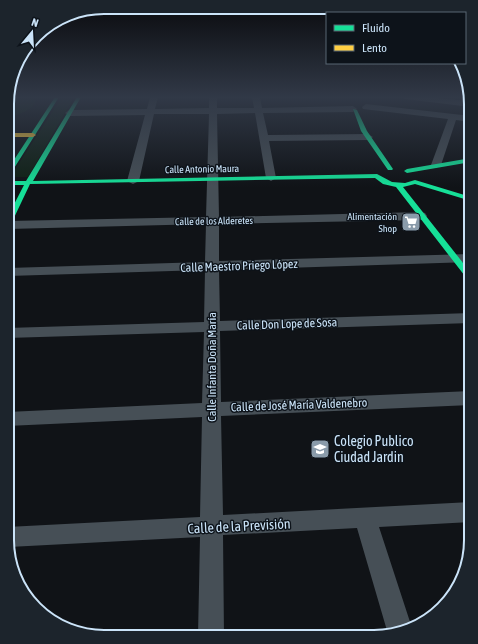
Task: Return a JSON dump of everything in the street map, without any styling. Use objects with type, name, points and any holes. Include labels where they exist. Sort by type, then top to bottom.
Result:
[{"type":"main road","points":[[14,164],[38,127]]},
{"type":"main road","points":[[14,210],[28,183],[62,127]]},
{"type":"main road","points":[[363,127],[382,160],[390,169]]},
{"type":"main road","points":[[14,136],[33,135]]},
{"type":"main road","points":[[464,161],[407,171],[390,169],[380,171],[377,176],[382,181],[398,185],[408,185],[416,182],[464,197]]},
{"type":"main road","points":[[407,171],[416,176],[416,182]]},
{"type":"main road","name":"Calle Antonio Maura","points":[[14,184],[377,176]]},
{"type":"main road","points":[[398,185],[420,216],[464,269]]},
{"type":"street","points":[[133,181],[146,127]]},
{"type":"street","name":"Calle Infanta Doña María","points":[[211,630],[213,127]]},
{"type":"street","points":[[262,127],[271,178]]},
{"type":"street","points":[[436,165],[449,127]]},
{"type":"street","points":[[264,138],[368,137]]},
{"type":"street","name":"Calle de los Alderetes","points":[[14,225],[420,216]]},
{"type":"street","name":"Calle Maestro Priego López","points":[[14,272],[464,258]]},
{"type":"street","name":"Calle Don Lope de Sosa","points":[[14,334],[464,318]]},
{"type":"street","name":"Calle de José María Valdenebro","points":[[14,419],[464,398]]},
{"type":"street","name":"Calle de la Previsión","points":[[14,538],[464,512]]},
{"type":"street","points":[[365,518],[399,626]]},
{"type":"green space","points":[[42,127],[57,127],[28,177],[14,177],[14,171]]},
{"type":"traffic: fast","points":[[14,164],[38,127]]},
{"type":"traffic: fast","points":[[14,210],[28,183],[61,127]]},
{"type":"traffic: fast","points":[[362,127],[390,169]]},
{"type":"traffic: fast","points":[[407,171],[464,161]]},
{"type":"traffic: fast","points":[[377,176],[381,180],[395,185],[405,185],[415,182]]},
{"type":"traffic: fast","points":[[14,183],[377,176]]},
{"type":"traffic: fast","points":[[415,182],[464,197]]},
{"type":"traffic: fast","points":[[398,185],[464,269]]},
{"type":"traffic: slow","points":[[14,135],[33,135]]},
{"type":"place","name":"Alimentación Shop","points":[[411,222]]},
{"type":"place","name":"Colegio Publico Ciudad Jardin","points":[[320,449]]}]
